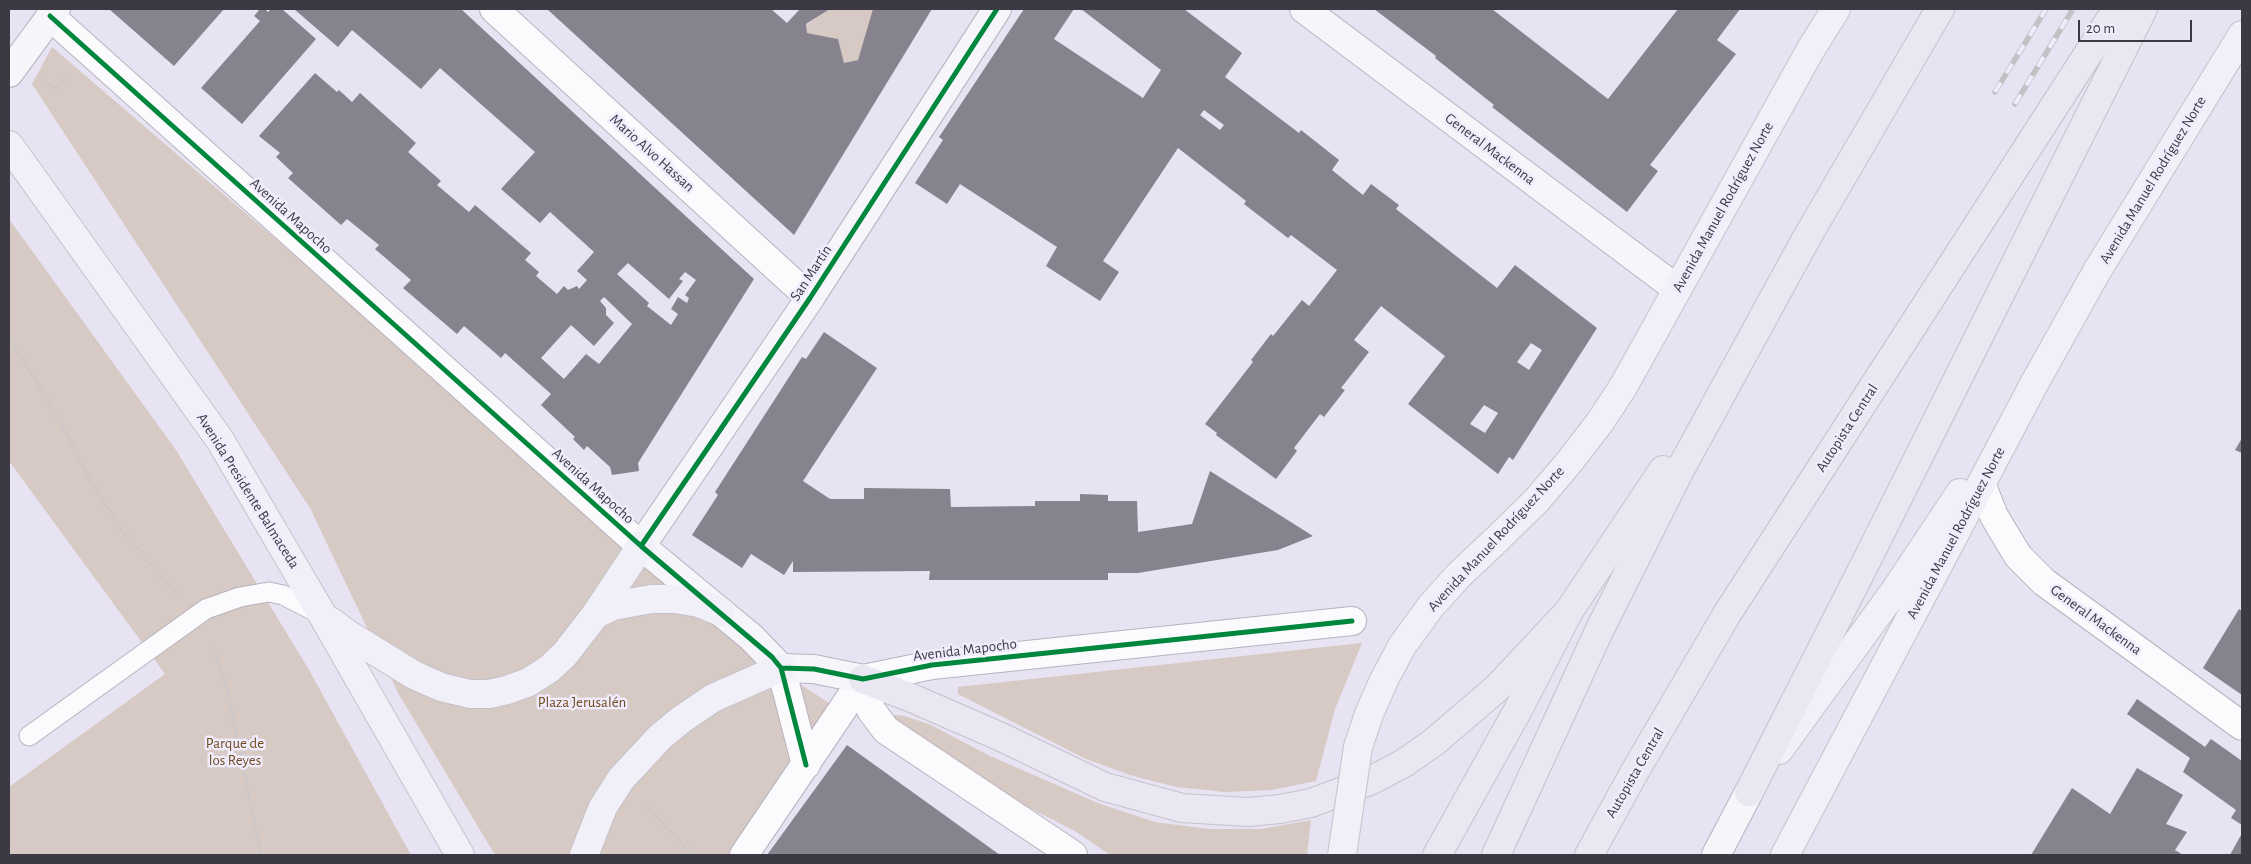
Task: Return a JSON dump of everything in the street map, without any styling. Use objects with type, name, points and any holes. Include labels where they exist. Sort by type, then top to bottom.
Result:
[{"type":"highway","points":[[1496,855],[1599,630],[1680,470],[1806,239],[1940,9]]},
{"type":"highway","name":"Autopista Central","points":[[1589,855],[1629,782],[1727,614],[2117,9]]},
{"type":"highway","points":[[1749,792],[2143,9]]},
{"type":"highway","points":[[1437,855],[1518,710],[1569,611],[1749,342]]},
{"type":"highway","points":[[863,679],[1001,737],[1104,787],[1182,808],[1256,812],[1311,803],[1372,780],[1404,763],[1434,742],[1496,689],[1569,611]]},
{"type":"main road","name":"Avenida Manuel Rodríguez Norte","points":[[1342,855],[1358,747],[1369,714],[1402,646],[1432,606],[1459,575],[1537,500],[1600,422],[1645,349],[1836,9]]},
{"type":"main road","name":"Avenida Manuel Rodríguez Norte","points":[[1785,855],[1982,486],[2034,384],[2097,271],[2242,35]]},
{"type":"main road","name":"Avenida Presidente Balmaceda","points":[[9,145],[220,440],[460,855]]},
{"type":"main road","points":[[1749,792],[1894,592],[2034,384]]},
{"type":"main road","points":[[323,616],[349,635],[414,675],[441,687],[470,694],[489,694],[530,682],[549,669],[565,654],[596,614],[641,546]]},
{"type":"main road","points":[[596,614],[613,606],[651,598],[699,603],[721,612]]},
{"type":"main road","points":[[584,855],[603,807],[621,779],[660,737],[713,698],[781,668]]},
{"type":"street","name":"Mario Alvo Hassan","points":[[494,9],[810,298]]},
{"type":"street","name":"San Martín","points":[[641,546],[810,298],[997,9]]},
{"type":"street","name":"General Mackenna","points":[[1304,9],[1677,289]]},
{"type":"street","points":[[9,73],[53,13]]},
{"type":"street","name":"Avenida Mapocho","points":[[53,13],[641,546],[751,637],[781,668],[814,669],[863,679],[932,665],[1352,621]]},
{"type":"street","name":"General Mackenna","points":[[1982,486],[1994,516],[2018,556],[2044,582],[2242,726]]},
{"type":"street","points":[[781,668],[806,765]]},
{"type":"street","points":[[744,855],[863,679]]},
{"type":"street","points":[[863,679],[871,710],[886,730],[1073,855]]},
{"type":"street","points":[[1716,855],[1749,792]]},
{"type":"lane","points":[[29,736],[206,609],[240,597],[270,592],[283,595],[323,616]]},
{"type":"path","points":[[9,339],[39,386],[90,480],[122,531],[195,616],[210,641],[227,689],[260,855]]},
{"type":"path","points":[[621,779],[693,855]]},
{"type":"green space","points":[[830,9],[874,9],[858,60],[844,63],[838,39],[807,33],[806,25]]},
{"type":"green space","name":"Plaza Jerusalén","points":[[52,47],[775,668],[843,712],[739,855],[495,855],[398,693],[310,508],[32,84]]},
{"type":"green space","name":"Parque de los Reyes","points":[[9,219],[176,450],[309,670],[411,855],[9,855],[9,787],[165,674],[9,461]]},
{"type":"green space","points":[[1362,643],[1335,709],[1316,781],[1272,790],[1225,792],[1176,787],[1130,775],[1086,759],[958,694],[958,687]]},
{"type":"green space","points":[[884,714],[904,716],[929,724],[990,756],[1100,804],[1155,822],[1209,829],[1261,829],[1311,820],[1307,855],[1110,855],[1075,831],[996,791]]},
{"type":"building","points":[[109,9],[224,9],[174,66]]},
{"type":"building","points":[[260,9],[265,9],[268,12],[271,9],[282,9],[316,39],[242,124],[201,88],[260,21],[254,16]]},
{"type":"building","points":[[294,9],[461,9],[754,279],[638,463],[639,471],[612,475],[610,467],[587,446],[584,450],[573,439],[575,437],[541,405],[551,394],[505,353],[501,358],[464,326],[457,334],[403,288],[411,280],[375,249],[379,245],[347,219],[341,225],[288,178],[293,173],[276,157],[280,153],[259,136],[315,73],[352,102],[360,93],[416,143],[408,152],[441,181],[437,185],[469,212],[475,205],[531,253],[525,260],[539,272],[536,276],[557,294],[564,286],[568,290],[577,286],[579,289],[587,280],[577,271],[594,252],[550,212],[540,223],[501,189],[535,152],[440,68],[421,89],[352,30],[338,47]],"holes":[[[628,263],[669,299],[683,281],[679,279],[685,272],[696,280],[685,295],[689,298],[687,303],[678,297],[671,309],[678,314],[671,325],[647,306],[649,303],[617,274]],[[604,297],[632,324],[599,364],[586,354],[564,379],[541,358],[571,325],[594,346],[614,323],[606,315],[606,308],[600,301]]]},
{"type":"building","points":[[547,9],[771,9],[787,23],[800,9],[830,9],[806,24],[807,33],[838,39],[844,63],[858,60],[873,9],[932,9],[794,235]]},
{"type":"building","points":[[1024,9],[1074,9],[1054,39],[1143,98],[1161,70],[1081,9],[1184,9],[1242,53],[1225,77],[1299,133],[1301,130],[1339,160],[1332,170],[1363,195],[1371,184],[1399,205],[1396,209],[1497,288],[1515,265],[1597,328],[1513,460],[1509,457],[1498,474],[1408,404],[1445,356],[1381,306],[1354,340],[1369,352],[1341,388],[1345,390],[1324,417],[1320,414],[1294,448],[1297,451],[1276,479],[1216,435],[1217,433],[1205,424],[1253,362],[1251,360],[1271,334],[1273,336],[1302,300],[1309,306],[1337,270],[1291,235],[1288,238],[1244,204],[1246,201],[1178,148],[1103,261],[1119,272],[1100,301],[1046,266],[1057,247],[960,184],[947,204],[915,183],[943,140],[939,137]],"holes":[[[1204,110],[1224,125],[1220,130],[1200,115]],[[1531,343],[1542,350],[1529,370],[1517,362]],[[1484,405],[1498,413],[1485,433],[1470,424]]]},
{"type":"building","points":[[1374,9],[1492,9],[1608,99],[1678,9],[1740,9],[1717,40],[1736,54],[1650,165],[1658,171],[1627,212],[1492,107],[1494,105],[1435,58],[1436,56]]},
{"type":"building","points":[[824,332],[877,368],[803,481],[830,499],[864,499],[864,488],[950,489],[951,507],[1035,506],[1035,501],[1080,501],[1080,494],[1108,495],[1108,501],[1137,501],[1138,532],[1192,524],[1210,471],[1313,536],[1278,550],[1138,573],[1108,573],[1108,580],[929,580],[930,571],[793,572],[793,561],[784,575],[751,554],[742,568],[692,535],[718,495],[715,492],[802,357],[806,359]]},
{"type":"building","points":[[2242,438],[2242,453],[2235,450]]},
{"type":"building","points":[[2239,609],[2242,611],[2242,695],[2203,668]]},
{"type":"building","points":[[2137,699],[2205,747],[2211,739],[2242,761],[2242,825],[2231,818],[2236,810],[2183,772],[2190,758],[2127,714]]},
{"type":"building","points":[[847,745],[1000,855],[767,855]]},
{"type":"building","points":[[2137,768],[2183,795],[2166,824],[2187,832],[2175,850],[2183,855],[2031,855],[2072,788],[2110,814]]},
{"type":"building","points":[[2242,833],[2242,855],[2230,855]]},
{"type":"railway","points":[[1995,92],[2046,9]]},
{"type":"railway","points":[[2015,104],[2073,9]]},
{"type":"cycle path","points":[[641,546],[810,298],[997,9]]},
{"type":"cycle path","points":[[50,16],[641,546],[772,657],[781,668],[806,765]]},
{"type":"cycle path","points":[[781,668],[814,669],[863,679],[932,665],[1352,621]]}]
